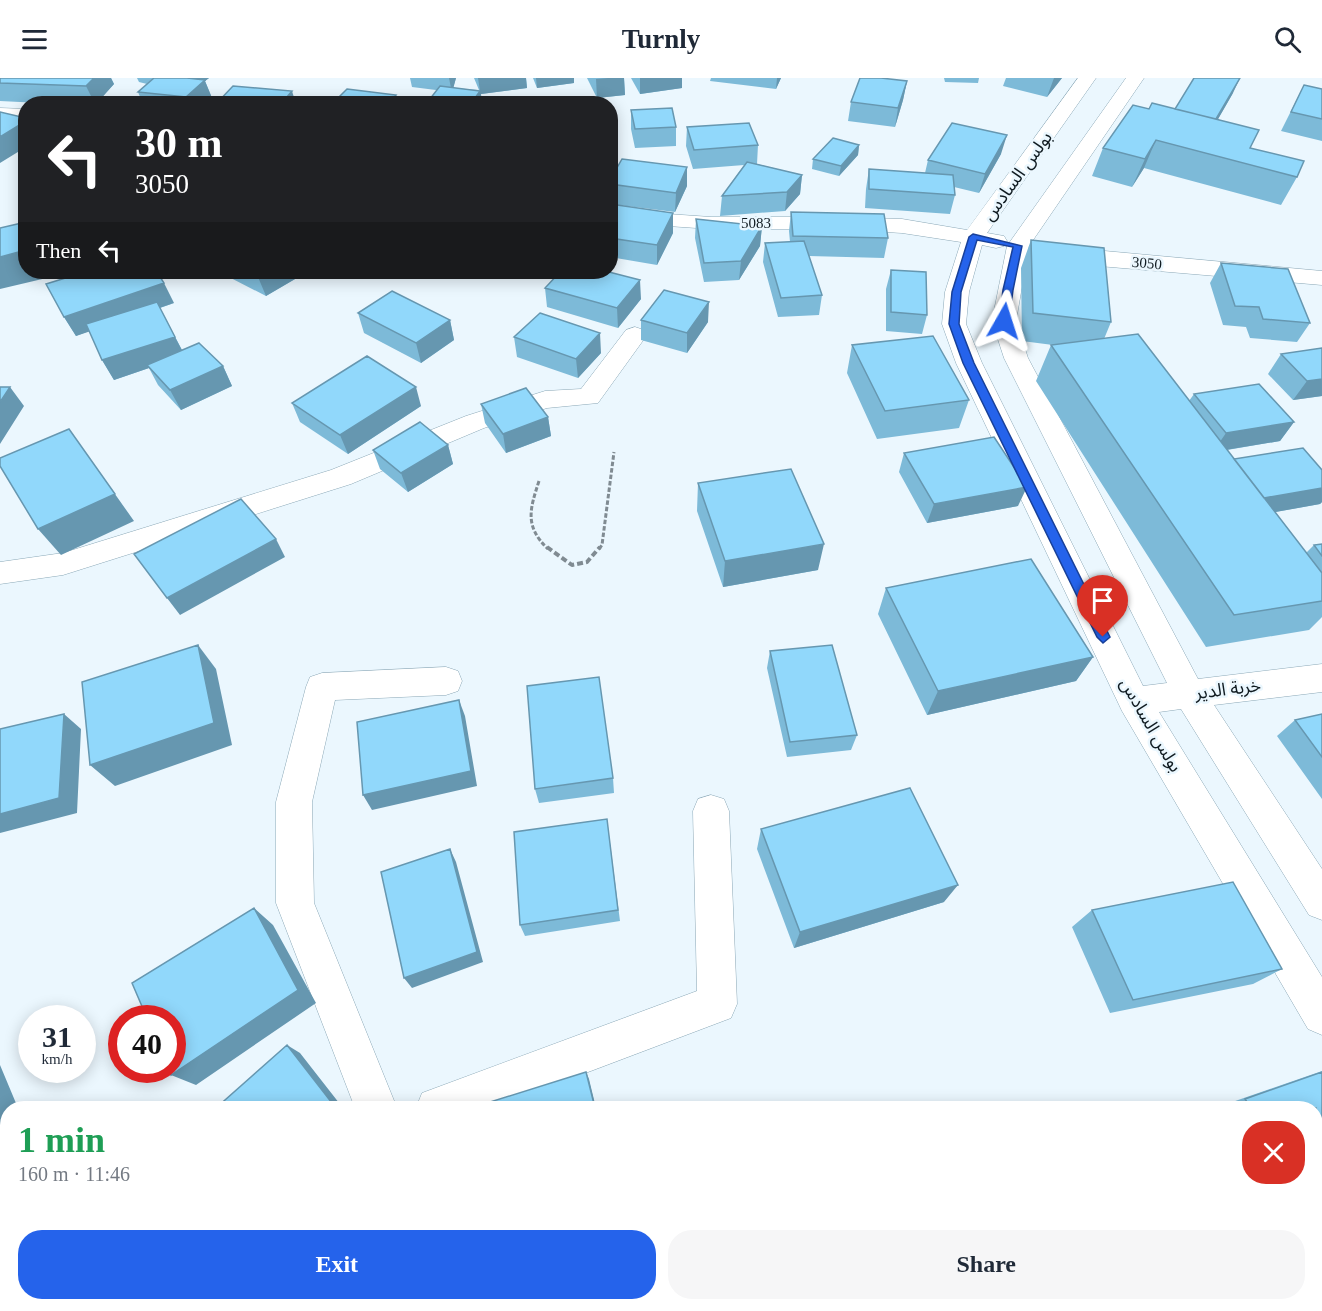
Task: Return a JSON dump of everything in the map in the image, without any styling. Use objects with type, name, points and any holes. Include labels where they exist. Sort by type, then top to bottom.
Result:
[{"type":"street","name":"بولس السادس","points":[[1087,78],[973,237],[957,292],[954,324],[969,363],[1134,701],[1322,1015]]},
{"type":"street","points":[[1135,78],[1018,246],[1004,321],[1016,358],[1189,694],[1322,902]]},
{"type":"street","points":[[0,114],[18,115]]},
{"type":"street","name":"5083","points":[[618,217],[711,223],[837,223],[902,226],[973,237]]},
{"type":"street","name":"3050","points":[[973,237],[1087,258],[1322,278]]},
{"type":"street","points":[[0,573],[63,564],[341,477],[475,422],[545,400],[589,397],[635,335]]},
{"type":"street","name":"خربة الدير","points":[[1134,701],[1322,678]]},
{"type":"street","points":[[373,1101],[295,903],[294,802],[322,687],[446,681]]},
{"type":"street","points":[[455,1101],[717,1004],[711,811]]},
{"type":"path","points":[[539,482],[530,514],[538,536],[556,557],[572,565],[587,562],[602,544],[614,452]]},
{"type":"building","points":[[0,78],[94,78],[86,86],[0,83]]},
{"type":"building","points":[[154,78],[205,80],[187,96],[138,92]]},
{"type":"building","points":[[860,78],[907,81],[898,108],[851,102]]},
{"type":"building","points":[[1194,78],[1240,78],[1216,119],[1175,109]]},
{"type":"building","points":[[1304,85],[1322,89],[1322,119],[1291,112]]},
{"type":"building","points":[[233,86],[292,91],[288,96],[224,96]]},
{"type":"building","points":[[440,86],[480,91],[477,96],[432,96]]},
{"type":"building","points":[[347,89],[396,95],[395,96],[340,96]]},
{"type":"building","points":[[1152,103],[1259,130],[1250,148],[1304,161],[1297,177],[1156,140],[1145,159],[1103,148],[1133,105],[1149,109]]},
{"type":"building","points":[[672,108],[676,127],[635,129],[631,110]]},
{"type":"building","points":[[0,112],[18,116],[18,126],[0,137]]},
{"type":"building","points":[[749,123],[758,145],[694,150],[687,127]]},
{"type":"building","points":[[952,123],[1007,135],[985,174],[928,160]]},
{"type":"building","points":[[833,138],[859,145],[841,166],[813,159]]},
{"type":"building","points":[[622,159],[687,167],[676,193],[618,185],[618,166]]},
{"type":"building","points":[[747,162],[802,175],[787,192],[722,196]]},
{"type":"building","points":[[869,169],[953,175],[955,195],[869,189]]},
{"type":"building","points":[[618,205],[673,213],[657,245],[618,239]]},
{"type":"building","points":[[791,212],[884,214],[888,238],[793,236]]},
{"type":"building","points":[[696,219],[762,226],[741,261],[704,263]]},
{"type":"building","points":[[18,224],[18,252],[0,257],[0,228]]},
{"type":"building","points":[[1031,240],[1104,248],[1111,322],[1033,313]]},
{"type":"building","points":[[804,241],[822,295],[781,298],[765,243]]},
{"type":"building","points":[[1221,263],[1288,269],[1310,323],[1263,319],[1259,307],[1235,306]]},
{"type":"building","points":[[891,270],[926,272],[927,315],[891,312]]},
{"type":"building","points":[[618,274],[640,280],[617,308],[545,288],[553,279],[618,279]]},
{"type":"building","points":[[62,279],[161,279],[164,283],[64,317],[46,284]]},
{"type":"building","points":[[664,290],[709,302],[687,333],[641,320]]},
{"type":"building","points":[[392,291],[450,320],[416,343],[358,313]]},
{"type":"building","points":[[157,302],[175,337],[102,360],[86,324]]},
{"type":"building","points":[[540,313],[600,333],[576,359],[514,337]]},
{"type":"building","points":[[1138,334],[1322,573],[1322,601],[1234,615],[1051,345]]},
{"type":"building","points":[[933,336],[969,400],[885,411],[852,345]]},
{"type":"building","points":[[199,343],[223,366],[170,390],[147,365]]},
{"type":"building","points":[[1322,348],[1322,379],[1307,381],[1281,354]]},
{"type":"building","points":[[367,356],[416,387],[340,435],[292,403]]},
{"type":"building","points":[[1259,384],[1294,422],[1226,433],[1194,394]]},
{"type":"building","points":[[0,387],[10,387],[0,402]]},
{"type":"building","points":[[526,388],[548,417],[503,434],[481,404]]},
{"type":"building","points":[[420,422],[448,445],[401,473],[373,450]]},
{"type":"building","points":[[69,429],[115,494],[38,529],[0,466],[0,458]]},
{"type":"building","points":[[994,437],[1027,487],[934,504],[904,453]]},
{"type":"building","points":[[1303,448],[1322,470],[1322,488],[1264,498],[1234,459]]},
{"type":"building","points":[[791,469],[824,544],[725,561],[698,483]]},
{"type":"building","points":[[241,499],[276,539],[167,598],[134,554]]},
{"type":"building","points":[[1322,544],[1322,556],[1314,545]]},
{"type":"building","points":[[1031,559],[1093,657],[938,691],[886,588]]},
{"type":"building","points":[[198,645],[214,723],[90,765],[82,682]]},
{"type":"building","points":[[832,645],[857,735],[790,742],[770,651]]},
{"type":"building","points":[[599,677],[613,778],[535,789],[527,686]]},
{"type":"building","points":[[459,700],[471,771],[363,795],[357,722]]},
{"type":"building","points":[[64,714],[59,798],[0,814],[0,729]]},
{"type":"building","points":[[1322,714],[1322,757],[1295,720]]},
{"type":"building","points":[[910,788],[958,885],[800,932],[761,829]]},
{"type":"building","points":[[607,819],[618,910],[520,925],[514,832]]},
{"type":"building","points":[[450,849],[477,952],[404,978],[381,872]]},
{"type":"building","points":[[1233,882],[1282,969],[1133,1000],[1092,910]]},
{"type":"building","points":[[254,908],[298,990],[186,1065],[186,1005],[141,1005],[132,983]]},
{"type":"building","points":[[287,1045],[330,1101],[224,1101]]},
{"type":"building","points":[[586,1072],[593,1101],[493,1101]]},
{"type":"building","points":[[1322,1072],[1322,1101],[1246,1101],[1245,1099]]},
{"type":"route","points":[[1004,321],[1018,246],[973,237],[957,292],[954,324],[969,363],[1103,637]]}]
